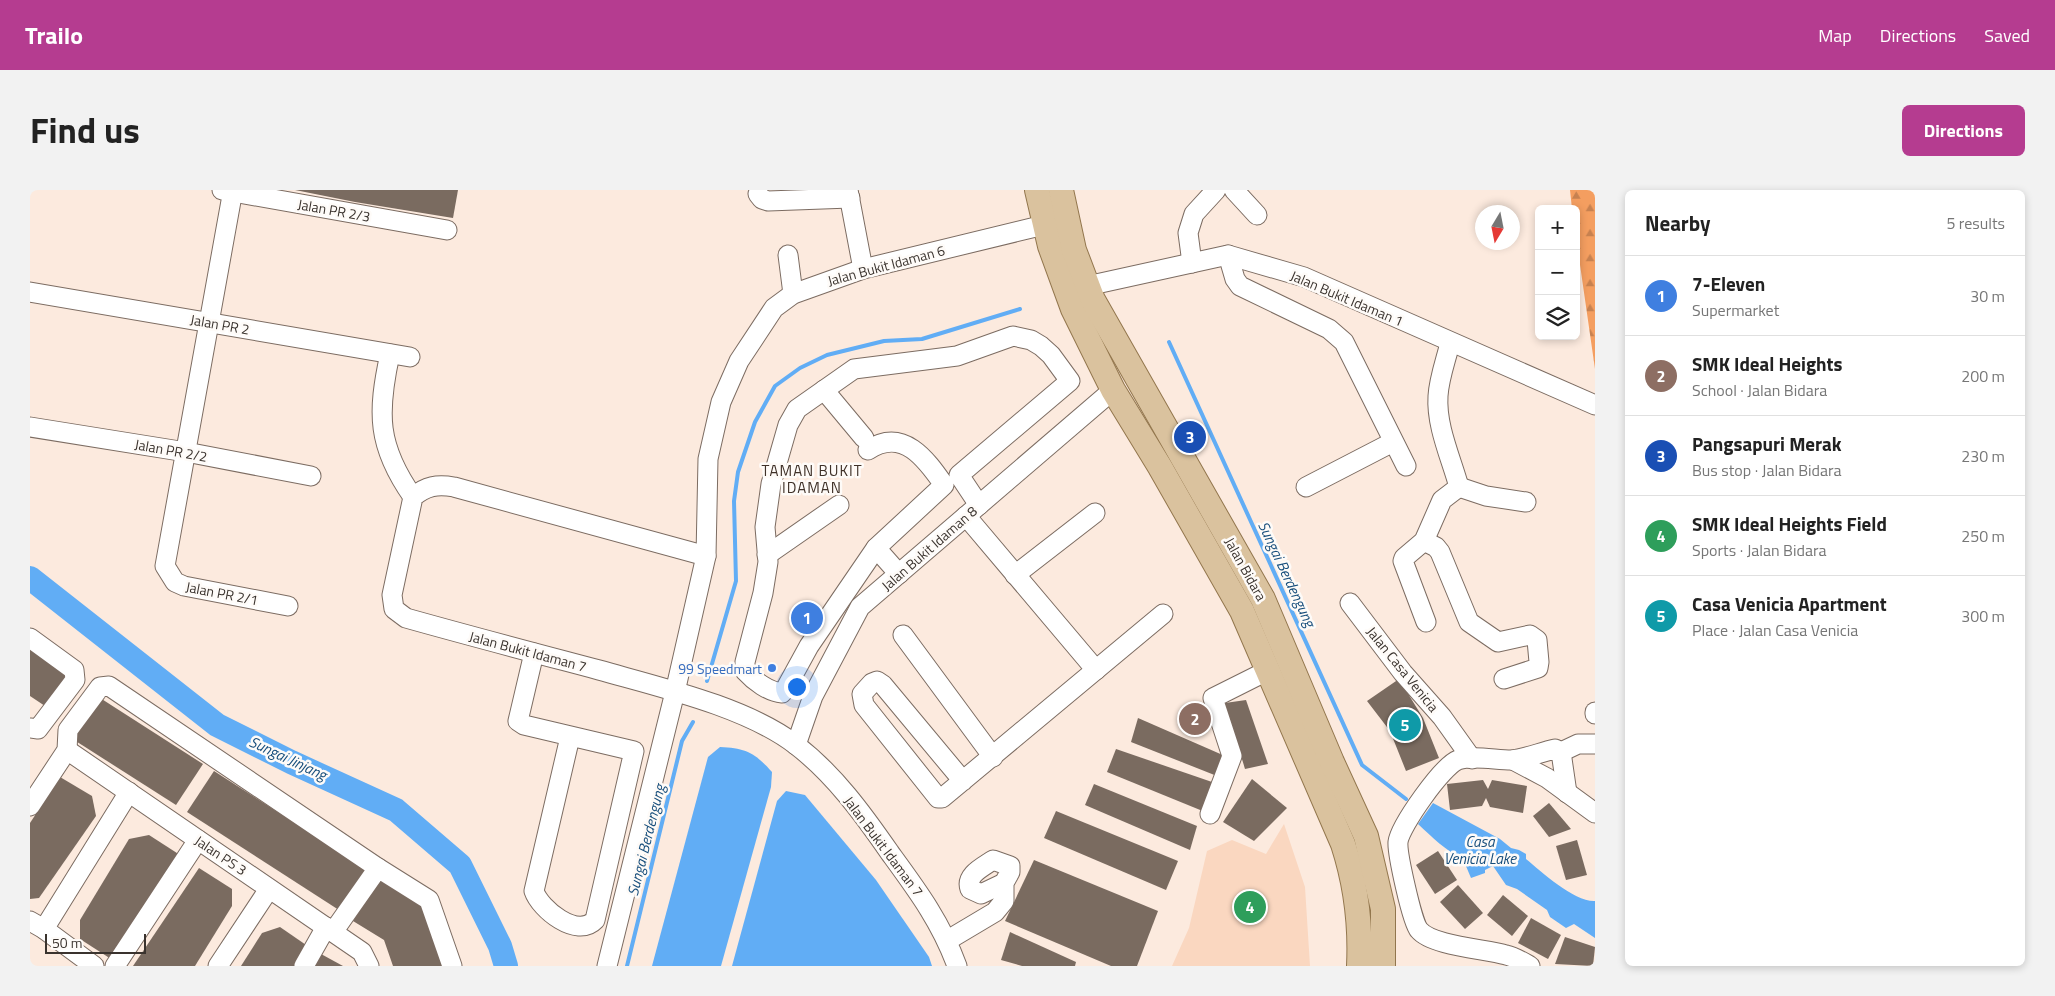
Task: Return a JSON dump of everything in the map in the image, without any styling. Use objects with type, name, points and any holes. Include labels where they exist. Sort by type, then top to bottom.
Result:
[{"type":"main road","name":"Jalan Bidara","points":[[1037,190],[1044,225],[1066,293],[1113,390],[1160,467],[1239,606],[1269,670],[1336,826],[1348,861],[1359,914],[1359,966]]},
{"type":"main road","name":"Jalan Bidara","points":[[1061,190],[1074,250],[1093,300],[1263,598],[1332,762],[1366,836],[1382,909],[1383,966]]},
{"type":"street","points":[[1192,263],[1188,233],[1194,214],[1216,190]]},
{"type":"street","points":[[1234,190],[1257,215]]},
{"type":"street","points":[[186,452],[209,322],[229,191]]},
{"type":"street","name":"Jalan PR 2/3","points":[[229,191],[447,230]]},
{"type":"street","points":[[758,194],[762,199],[768,201],[849,194],[863,269]]},
{"type":"street","name":"Jalan Bukit Idaman 6","points":[[607,966],[675,692],[706,556],[708,459],[721,402],[739,361],[774,308],[793,294],[863,269],[1044,225]]},
{"type":"street","points":[[788,255],[793,294]]},
{"type":"street","name":"Jalan Bukit Idaman 1","points":[[1087,286],[1228,256],[1304,277],[1595,405]]},
{"type":"street","points":[[1228,256],[1234,279],[1240,286],[1329,328],[1344,342],[1406,466]]},
{"type":"street","name":"Jalan PR 2","points":[[30,292],[410,357]]},
{"type":"street","points":[[824,390],[866,444],[891,443],[911,446],[920,454],[944,485],[876,548],[809,646],[782,693],[774,692],[746,671],[745,662],[763,593],[767,555],[765,528],[771,484],[788,425],[797,409],[824,390],[854,369],[957,356],[1013,336],[1031,340],[1041,346],[1051,355],[1070,381],[959,475],[972,511],[1015,575],[1096,670]]},
{"type":"street","points":[[1450,342],[1438,394],[1438,406],[1440,421],[1459,487]]},
{"type":"street","points":[[390,354],[381,409],[381,425],[390,456],[413,497],[428,487],[436,485],[454,486],[706,556]]},
{"type":"street","name":"Jalan Bukit Idaman 8","points":[[796,745],[813,696],[860,608],[1113,390]]},
{"type":"street","name":"Jalan PR 2/2","points":[[30,427],[186,452],[311,476]]},
{"type":"street","points":[[1306,487],[1393,442]]},
{"type":"street","name":"Jalan PR 2/1","points":[[186,452],[165,566],[175,582],[184,586],[288,606]]},
{"type":"street","points":[[1459,487],[1486,496],[1526,502]]},
{"type":"street","points":[[1426,622],[1403,561],[1424,541],[1442,500],[1459,487]]},
{"type":"street","name":"Jalan Bukit Idaman 7","points":[[413,497],[392,595],[394,609],[406,618],[675,692],[753,720],[796,745],[828,775],[861,812],[930,907],[948,940],[957,966]]},
{"type":"street","points":[[767,555],[838,505]]},
{"type":"street","points":[[1015,575],[1095,513]]},
{"type":"street","points":[[1424,541],[1436,547],[1440,552],[1469,622],[1498,642],[1530,635],[1537,640],[1538,668],[1504,679]]},
{"type":"street","points":[[876,548],[899,574]]},
{"type":"street","name":"Jalan Casa Venicia","points":[[1350,603],[1403,673],[1442,717],[1472,759]]},
{"type":"street","points":[[963,781],[884,685],[877,681],[872,683],[862,694],[864,705],[938,798],[942,798],[993,757],[1163,614]]},
{"type":"street","points":[[903,635],[993,757]]},
{"type":"street","points":[[30,638],[74,670],[75,680],[38,729],[30,728]]},
{"type":"street","points":[[809,646],[832,660]]},
{"type":"street","points":[[534,653],[518,721],[524,725],[634,752],[595,920],[590,925],[582,927],[559,919],[541,904],[536,898],[534,891],[570,737]]},
{"type":"street","points":[[1210,814],[1232,756],[1212,698],[1269,670]]},
{"type":"street","points":[[30,806],[67,750],[68,730],[100,687],[109,686],[378,868],[429,900],[452,966]]},
{"type":"street","points":[[1561,752],[1578,744],[1595,744]]},
{"type":"street","points":[[1530,966],[1506,955],[1453,945],[1419,931],[1414,919],[1398,856],[1398,841],[1404,824],[1448,766],[1459,760],[1513,760],[1555,749],[1561,752]]},
{"type":"street","name":"Jalan PS 3","points":[[67,750],[362,952],[369,966]]},
{"type":"street","points":[[1561,752],[1568,793]]},
{"type":"street","points":[[1513,760],[1547,778],[1595,813]]},
{"type":"street","points":[[94,966],[37,925],[129,792]]},
{"type":"street","points":[[116,966],[198,840]]},
{"type":"street","points":[[304,966],[329,930],[378,868]]},
{"type":"street","points":[[948,940],[995,912],[1004,901],[1004,883]]},
{"type":"street","points":[[218,966],[269,888]]},
{"type":"shaded area","points":[[1284,824],[1305,887],[1310,966],[1172,966],[1189,928],[1207,851],[1232,840],[1266,854]]},
{"type":"green space","points":[[1570,190],[1595,190],[1595,369],[1580,265],[1580,205],[1572,205]]},
{"type":"water","points":[[720,747],[743,750],[755,756],[772,772],[771,787],[721,966],[652,966],[708,757]]},
{"type":"water","points":[[786,791],[805,795],[876,880],[929,957],[932,966],[732,966],[777,801]]},
{"type":"water","name":"Casa Venicia Lake","points":[[1433,803],[1500,839],[1511,848],[1526,854],[1526,859],[1568,892],[1587,900],[1595,901],[1595,938],[1574,924],[1566,928],[1550,917],[1547,910],[1517,889],[1506,885],[1493,866],[1485,870],[1485,873],[1471,878],[1463,859],[1445,848],[1418,824]]},
{"type":"building","points":[[295,190],[458,190],[453,218]]},
{"type":"building","points":[[30,645],[72,675],[48,708],[30,696]]},
{"type":"building","points":[[1399,679],[1423,718],[1439,758],[1406,771],[1390,731],[1367,701]]},
{"type":"building","points":[[97,696],[203,764],[176,805],[71,738]]},
{"type":"building","points":[[1246,700],[1268,764],[1245,769],[1225,703]]},
{"type":"building","points":[[1138,718],[1225,756],[1217,776],[1131,742]]},
{"type":"building","points":[[1116,749],[1212,782],[1210,814],[1107,772]]},
{"type":"building","points":[[214,771],[369,871],[342,912],[187,812]]},
{"type":"building","points":[[60,777],[92,796],[96,816],[39,898],[30,899],[30,823]]},
{"type":"building","points":[[1252,779],[1287,808],[1254,841],[1223,822]]},
{"type":"building","points":[[1483,780],[1488,789],[1492,780],[1527,786],[1523,813],[1490,807],[1486,798],[1482,806],[1450,810],[1447,784]]},
{"type":"building","points":[[1094,784],[1197,826],[1190,850],[1085,805]]},
{"type":"building","points":[[1549,803],[1571,829],[1549,837],[1533,816]]},
{"type":"building","points":[[1056,811],[1178,861],[1166,890],[1044,838]]},
{"type":"building","points":[[149,835],[180,855],[111,959],[80,939],[80,920],[129,839]]},
{"type":"building","points":[[1577,840],[1587,875],[1566,880],[1556,846]]},
{"type":"building","points":[[1438,851],[1457,880],[1435,894],[1416,865]]},
{"type":"building","points":[[1034,860],[1158,911],[1137,966],[1111,966],[1005,921]]},
{"type":"building","points":[[199,868],[232,889],[232,906],[195,966],[133,966]]},
{"type":"building","points":[[379,880],[427,910],[446,966],[393,966],[384,940],[353,921]]},
{"type":"building","points":[[1458,885],[1483,913],[1465,929],[1440,902]]},
{"type":"building","points":[[1503,895],[1528,916],[1512,936],[1487,915]]},
{"type":"building","points":[[1531,918],[1561,935],[1548,959],[1518,943]]},
{"type":"building","points":[[280,927],[309,947],[298,966],[241,966],[262,933]]},
{"type":"building","points":[[1010,932],[1076,962],[1075,966],[1022,966],[1001,960]]},
{"type":"building","points":[[1565,937],[1595,947],[1593,966],[1555,964]]},
{"type":"building","points":[[321,954],[343,966],[314,966]]},
{"type":"waterway","name":"Sungai Berdengung","points":[[707,681],[736,581],[734,501],[738,472],[755,422],[775,386],[800,368],[827,355],[884,341],[922,339],[1020,309]]},
{"type":"waterway","name":"Sungai Berdengung","points":[[1169,342],[1362,765],[1406,799]]},
{"type":"waterway","name":"Sungai Jinjang","points":[[30,578],[217,725],[291,762],[396,810],[460,865],[500,946],[506,966]]},
{"type":"waterway","name":"Sungai Berdengung","points":[[627,966],[682,741],[693,722]]},
{"type":"place","name":"Pangsapuri Merak","points":[[1190,437]]},
{"type":"place","name":"7-Eleven","points":[[807,618]]},
{"type":"place","name":"99 Speedmart","points":[[772,668]]},
{"type":"place","name":"SMK Ideal Heights","points":[[1195,719]]},
{"type":"place","name":"Casa Venicia Apartment","points":[[1405,725]]},
{"type":"place","name":"SMK Ideal Heights Field","points":[[1250,907]]},
{"type":"district","name":"TAMAN BUKIT IDAMAN","points":[[812,478]]}]
